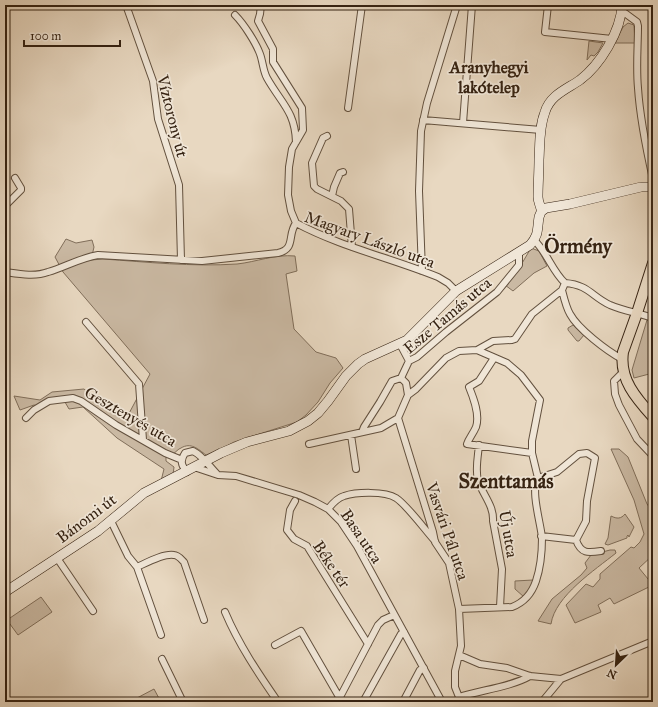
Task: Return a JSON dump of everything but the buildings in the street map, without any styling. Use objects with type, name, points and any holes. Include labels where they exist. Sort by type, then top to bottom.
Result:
[{"type":"main road","points":[[542,211],[538,199],[541,130],[544,112],[548,104],[556,95],[580,80],[600,60],[612,39],[622,8]]},
{"type":"main road","points":[[534,240],[538,231],[539,218],[542,211],[546,208],[570,204],[641,187],[653,187]]},
{"type":"main road","name":"Bánomi út","points":[[5,592],[98,531],[144,493],[205,461],[242,444],[289,431],[308,422],[318,413],[346,376],[358,364],[365,359],[400,344],[412,335],[456,291],[530,245],[534,240]]},
{"type":"main road","points":[[653,262],[622,359],[623,372],[628,386],[640,403],[653,417]]},
{"type":"street","name":"Víztorony út","points":[[126,5],[153,82],[158,119],[179,185],[181,260]]},
{"type":"street","points":[[261,5],[258,21],[273,49],[273,62],[302,108],[303,130],[292,149],[289,167],[288,195],[291,211],[296,223]]},
{"type":"street","points":[[348,108],[362,5]]},
{"type":"street","points":[[463,123],[472,5]]},
{"type":"street","points":[[548,5],[545,32],[612,39]]},
{"type":"street","points":[[422,271],[419,162],[423,120],[455,7]]},
{"type":"street","points":[[622,8],[637,22],[638,26],[638,86],[640,111],[642,129],[653,179]]},
{"type":"street","points":[[235,15],[241,21],[260,52],[266,77],[289,110],[296,128],[296,142]]},
{"type":"street","points":[[423,120],[541,130]]},
{"type":"street","points":[[327,136],[323,138],[312,163],[314,186],[317,189],[341,200],[350,211],[352,247]]},
{"type":"street","points":[[332,196],[340,173],[343,172]]},
{"type":"street","points":[[5,206],[21,190],[15,178]]},
{"type":"street","name":"Magyary László utca","points":[[5,272],[32,275],[47,273],[84,257],[98,255],[202,261],[284,252],[288,248],[293,227],[296,223],[316,233],[352,247],[422,271],[448,282],[456,291]]},
{"type":"street","points":[[534,240],[540,245],[555,273],[565,283],[576,284],[588,289],[601,300],[611,305],[653,318]]},
{"type":"street","name":"Esze Tamás utca","points":[[401,378],[409,361],[418,357],[446,332],[497,292],[519,265],[519,252]]},
{"type":"street","points":[[408,395],[416,390],[446,358],[459,351],[477,350],[493,341],[516,339],[532,314],[562,290],[565,283]]},
{"type":"street","points":[[562,290],[565,303],[574,320],[602,346],[622,359]]},
{"type":"street","points":[[86,322],[139,384],[143,440]]},
{"type":"street","points":[[400,344],[409,361]]},
{"type":"street","points":[[459,608],[500,607],[519,604],[526,599],[534,586],[540,568],[542,536],[536,494],[536,481],[538,478],[532,453],[532,441],[540,400],[521,375],[507,363],[477,350]]},
{"type":"street","points":[[494,358],[479,381],[469,388],[475,404],[477,422],[467,444],[532,453]]},
{"type":"street","points":[[623,372],[614,381],[616,396],[637,439],[653,456]]},
{"type":"street","points":[[309,444],[351,436],[381,428],[398,418],[408,395],[406,383],[401,378],[392,381],[362,432]]},
{"type":"street","name":"Gesztenyés utca","points":[[26,418],[34,410],[49,401],[73,398],[81,401],[116,425],[165,453],[182,460]]},
{"type":"street","name":"Vasvári Pál utca","points":[[398,418],[435,542],[448,562],[459,608],[460,646],[455,671],[455,687],[460,699]]},
{"type":"street","points":[[351,436],[356,468]]},
{"type":"street","name":"Új utca","points":[[479,445],[477,478],[494,514],[493,521],[502,569],[500,607]]},
{"type":"street","points":[[190,469],[183,467],[182,460],[186,454],[193,451],[202,456],[208,466],[218,475]]},
{"type":"street","points":[[538,478],[557,472],[579,454],[587,453],[593,456],[595,461],[587,502],[586,521],[576,540]]},
{"type":"street","name":"Basa utca","points":[[190,469],[218,475],[236,476],[299,495],[328,509],[341,522],[357,546],[442,702]]},
{"type":"street","points":[[328,509],[344,496],[370,493],[392,496],[400,501],[435,542]]},
{"type":"street","name":"Béke tér","points":[[295,501],[290,510],[287,530],[294,539],[307,546],[368,644]]},
{"type":"street","points":[[111,520],[128,556],[137,567],[161,635]]},
{"type":"street","points":[[542,536],[553,536],[576,540]]},
{"type":"street","points":[[576,540],[580,549],[583,551],[602,551]]},
{"type":"street","points":[[137,567],[166,555],[173,554],[179,556],[184,562],[204,620]]},
{"type":"street","points":[[57,558],[93,611]]},
{"type":"street","points":[[225,612],[235,634],[252,664],[278,702]]},
{"type":"street","points":[[341,700],[378,625],[383,620],[394,615]]},
{"type":"street","points":[[275,645],[300,631],[341,700]]},
{"type":"street","points":[[363,702],[401,634],[404,632]]},
{"type":"street","points":[[459,655],[480,664],[507,668],[530,676],[561,679],[653,641]]},
{"type":"street","points":[[162,659],[184,702]]},
{"type":"street","points":[[403,702],[420,670],[424,668]]},
{"type":"street","points":[[460,699],[478,691],[519,682],[530,676]]},
{"type":"street","points":[[542,702],[561,679]]},
{"type":"shaded area","points":[[628,23],[634,25],[635,43],[615,43],[623,27]]},
{"type":"shaded area","points":[[589,41],[603,43],[598,52],[594,56],[591,55],[587,60]]},
{"type":"shaded area","points":[[66,239],[76,243],[92,240],[94,247],[91,260],[103,259],[170,264],[220,265],[244,263],[280,256],[295,256],[297,271],[286,274],[294,329],[316,352],[336,358],[343,368],[330,383],[318,402],[297,422],[234,442],[206,455],[191,446],[185,446],[173,454],[166,451],[166,461],[174,467],[173,475],[161,481],[164,469],[117,438],[83,407],[69,409],[62,397],[41,407],[34,405],[20,410],[14,396],[40,400],[52,392],[84,389],[111,411],[126,419],[150,374],[63,272],[55,257]]},
{"type":"shaded area","points":[[531,248],[539,251],[547,266],[534,273],[513,291],[505,285],[521,265]]},
{"type":"shaded area","points":[[647,320],[653,322],[653,373],[634,378],[632,370]]},
{"type":"shaded area","points":[[573,325],[584,335],[579,341],[577,341],[568,330],[568,328]]},
{"type":"shaded area","points":[[611,449],[619,449],[628,457],[647,504],[653,512],[653,555],[639,568],[653,585],[614,604],[610,598],[598,605],[601,612],[575,623],[566,605],[586,584],[593,587],[600,579],[600,574],[631,547],[634,548],[640,542],[644,534],[634,500]]},
{"type":"shaded area","points":[[625,514],[634,527],[629,537],[628,535],[627,538],[608,545],[605,544],[608,538],[611,516],[619,518]]},
{"type":"shaded area","points":[[615,550],[616,553],[577,584],[560,603],[551,624],[538,621],[552,599],[581,575],[587,568],[585,563],[591,555]]},
{"type":"shaded area","points":[[533,580],[533,584],[524,597],[515,589],[515,581]]},
{"type":"shaded area","points":[[41,597],[52,612],[18,635],[7,620]]},
{"type":"shaded area","points":[[154,689],[161,702],[139,702],[137,698]]},
{"type":"district","name":"Aranyhegyi lakótelep","points":[[489,77]]},
{"type":"district","name":"Örmény","points":[[578,246]]},
{"type":"district","name":"Szenttamás","points":[[506,481]]}]
